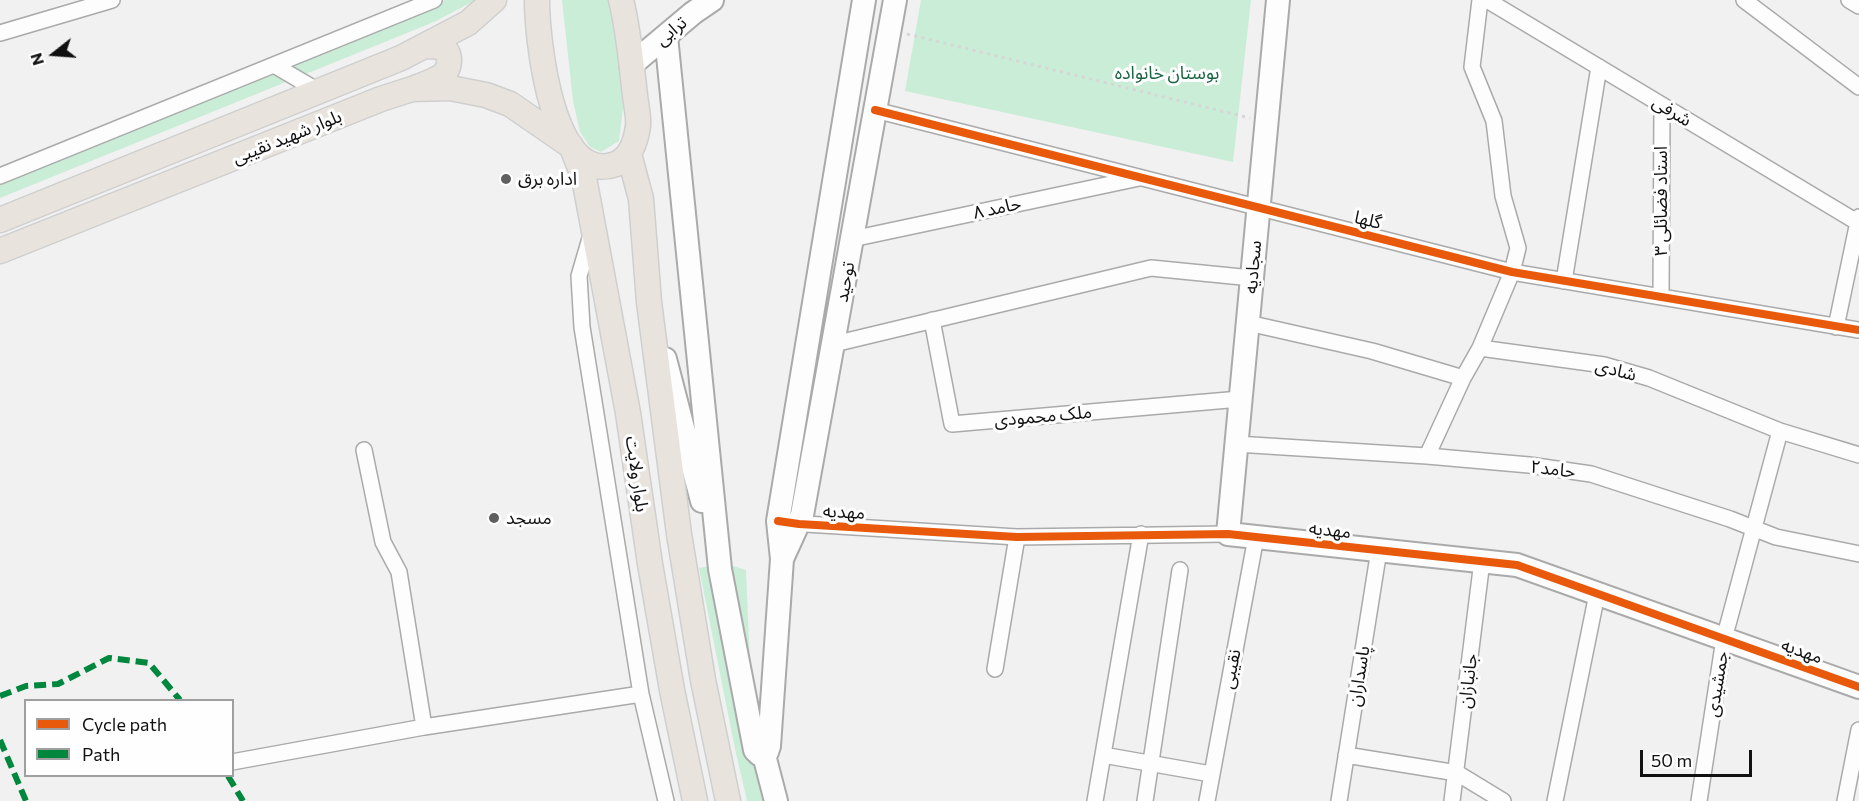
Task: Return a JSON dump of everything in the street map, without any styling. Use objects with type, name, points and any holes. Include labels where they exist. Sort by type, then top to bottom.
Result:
[{"type":"main road","name":"بلوار شهید نقیبی","points":[[0,220],[320,92],[426,46],[468,22],[494,0]]},
{"type":"main road","name":"بلوار ولایت","points":[[537,0],[539,39],[548,91],[562,132],[572,148],[584,178],[628,413],[650,564],[694,801]]},
{"type":"main road","points":[[621,0],[632,65],[638,125],[628,154]]},
{"type":"main road","name":"ترابی","points":[[632,65],[693,13],[712,0]]},
{"type":"main road","name":"توحید","points":[[764,755],[769,746],[782,559],[864,0]]},
{"type":"main road","name":"توحید","points":[[788,523],[834,344],[895,0]]},
{"type":"main road","name":"سجادیه","points":[[1228,534],[1278,0]]},
{"type":"main road","points":[[666,36],[720,569]]},
{"type":"main road","points":[[412,90],[444,75],[449,66],[446,50],[442,47],[426,46]]},
{"type":"main road","name":"بلوار شهید نقیبی","points":[[0,251],[381,99],[412,90],[450,88],[486,95],[510,104],[572,148],[585,162],[597,168],[621,161],[628,154]]},
{"type":"main road","name":"بلوار ولایت","points":[[628,154],[641,199],[650,302],[679,534],[703,680],[728,801]]},
{"type":"main road","points":[[650,302],[720,569],[755,750],[764,755],[777,801]]},
{"type":"main road","name":"مهدیه","points":[[1228,534],[1517,565],[1859,687]]},
{"type":"street","points":[[0,33],[112,0]]},
{"type":"street","points":[[0,176],[434,0]]},
{"type":"street","points":[[1427,456],[1463,378],[1480,348],[1512,272],[1518,248],[1503,196],[1494,121],[1472,68],[1480,0]]},
{"type":"street","name":"شرفی","points":[[1487,0],[1858,219]]},
{"type":"street","points":[[1744,0],[1859,87]]},
{"type":"street","points":[[1849,0],[1859,6]]},
{"type":"street","points":[[274,65],[320,92]]},
{"type":"street","points":[[1564,281],[1599,67]]},
{"type":"street","name":"استاد فضائلی ۳","points":[[1661,297],[1662,105]]},
{"type":"street","name":"گلها","points":[[875,110],[1512,272],[1859,330]]},
{"type":"street","name":"حامد ۸","points":[[852,239],[1142,178]]},
{"type":"street","points":[[1836,327],[1858,219]]},
{"type":"street","points":[[593,229],[579,276],[582,327],[641,694],[666,801]]},
{"type":"street","points":[[834,344],[1151,268],[1252,278]]},
{"type":"street","name":"ملک محمودی","points":[[932,320],[952,424],[1240,399]]},
{"type":"street","points":[[1248,323],[1372,351],[1463,378]]},
{"type":"street","name":"شادی","points":[[1480,348],[1604,365],[1649,378],[1780,431],[1859,455]]},
{"type":"street","name":"جمشیدی","points":[[1699,801],[1724,639],[1780,431]]},
{"type":"street","name":"حامد۲","points":[[1236,444],[1427,456],[1529,465],[1591,474],[1776,537],[1859,555]]},
{"type":"street","points":[[364,450],[383,542],[399,572],[424,727]]},
{"type":"street","name":"مهدیه","points":[[788,523],[1017,537],[1228,534]]},
{"type":"street","points":[[1095,801],[1141,534]]},
{"type":"street","points":[[995,669],[1017,537]]},
{"type":"street","name":"نقیبی","points":[[1207,801],[1256,537]]},
{"type":"street","name":"پاسداران","points":[[1339,801],[1379,550]]},
{"type":"street","name":"جانبازان","points":[[1452,801],[1482,561]]},
{"type":"street","points":[[1145,801],[1180,570]]},
{"type":"street","points":[[1555,801],[1597,594]]},
{"type":"street","points":[[234,762],[424,727],[641,694]]},
{"type":"street","points":[[1845,801],[1859,730]]},
{"type":"street","points":[[1103,755],[1211,774]]},
{"type":"street","points":[[1346,755],[1456,773],[1503,801]]},
{"type":"path","points":[[890,29],[1267,122]]},
{"type":"green space","points":[[445,0],[476,0],[434,22],[0,198],[0,180]]},
{"type":"green space","points":[[562,0],[608,0],[622,59],[623,109],[619,141],[601,152],[590,147],[580,132],[573,101]]},
{"type":"green space","name":"بوستان خانواده","points":[[921,0],[1251,0],[1233,162],[905,91]]},
{"type":"green space","points":[[724,563],[746,570],[750,664]]},
{"type":"green space","points":[[711,566],[763,801],[747,801],[735,749],[699,568]]},
{"type":"marked path","points":[[0,696],[26,686],[58,684],[109,658],[149,663],[179,699]]},
{"type":"marked path","points":[[0,740],[26,801]]},
{"type":"marked path","points":[[229,777],[243,801]]},
{"type":"cycle path","points":[[875,110],[1512,272],[1859,330]]},
{"type":"cycle path","points":[[778,521],[1017,537],[1228,534],[1517,565],[1859,687]]},
{"type":"place","name":"اداره برق","points":[[506,179]]},
{"type":"place","name":"مسجد","points":[[494,518]]}]
